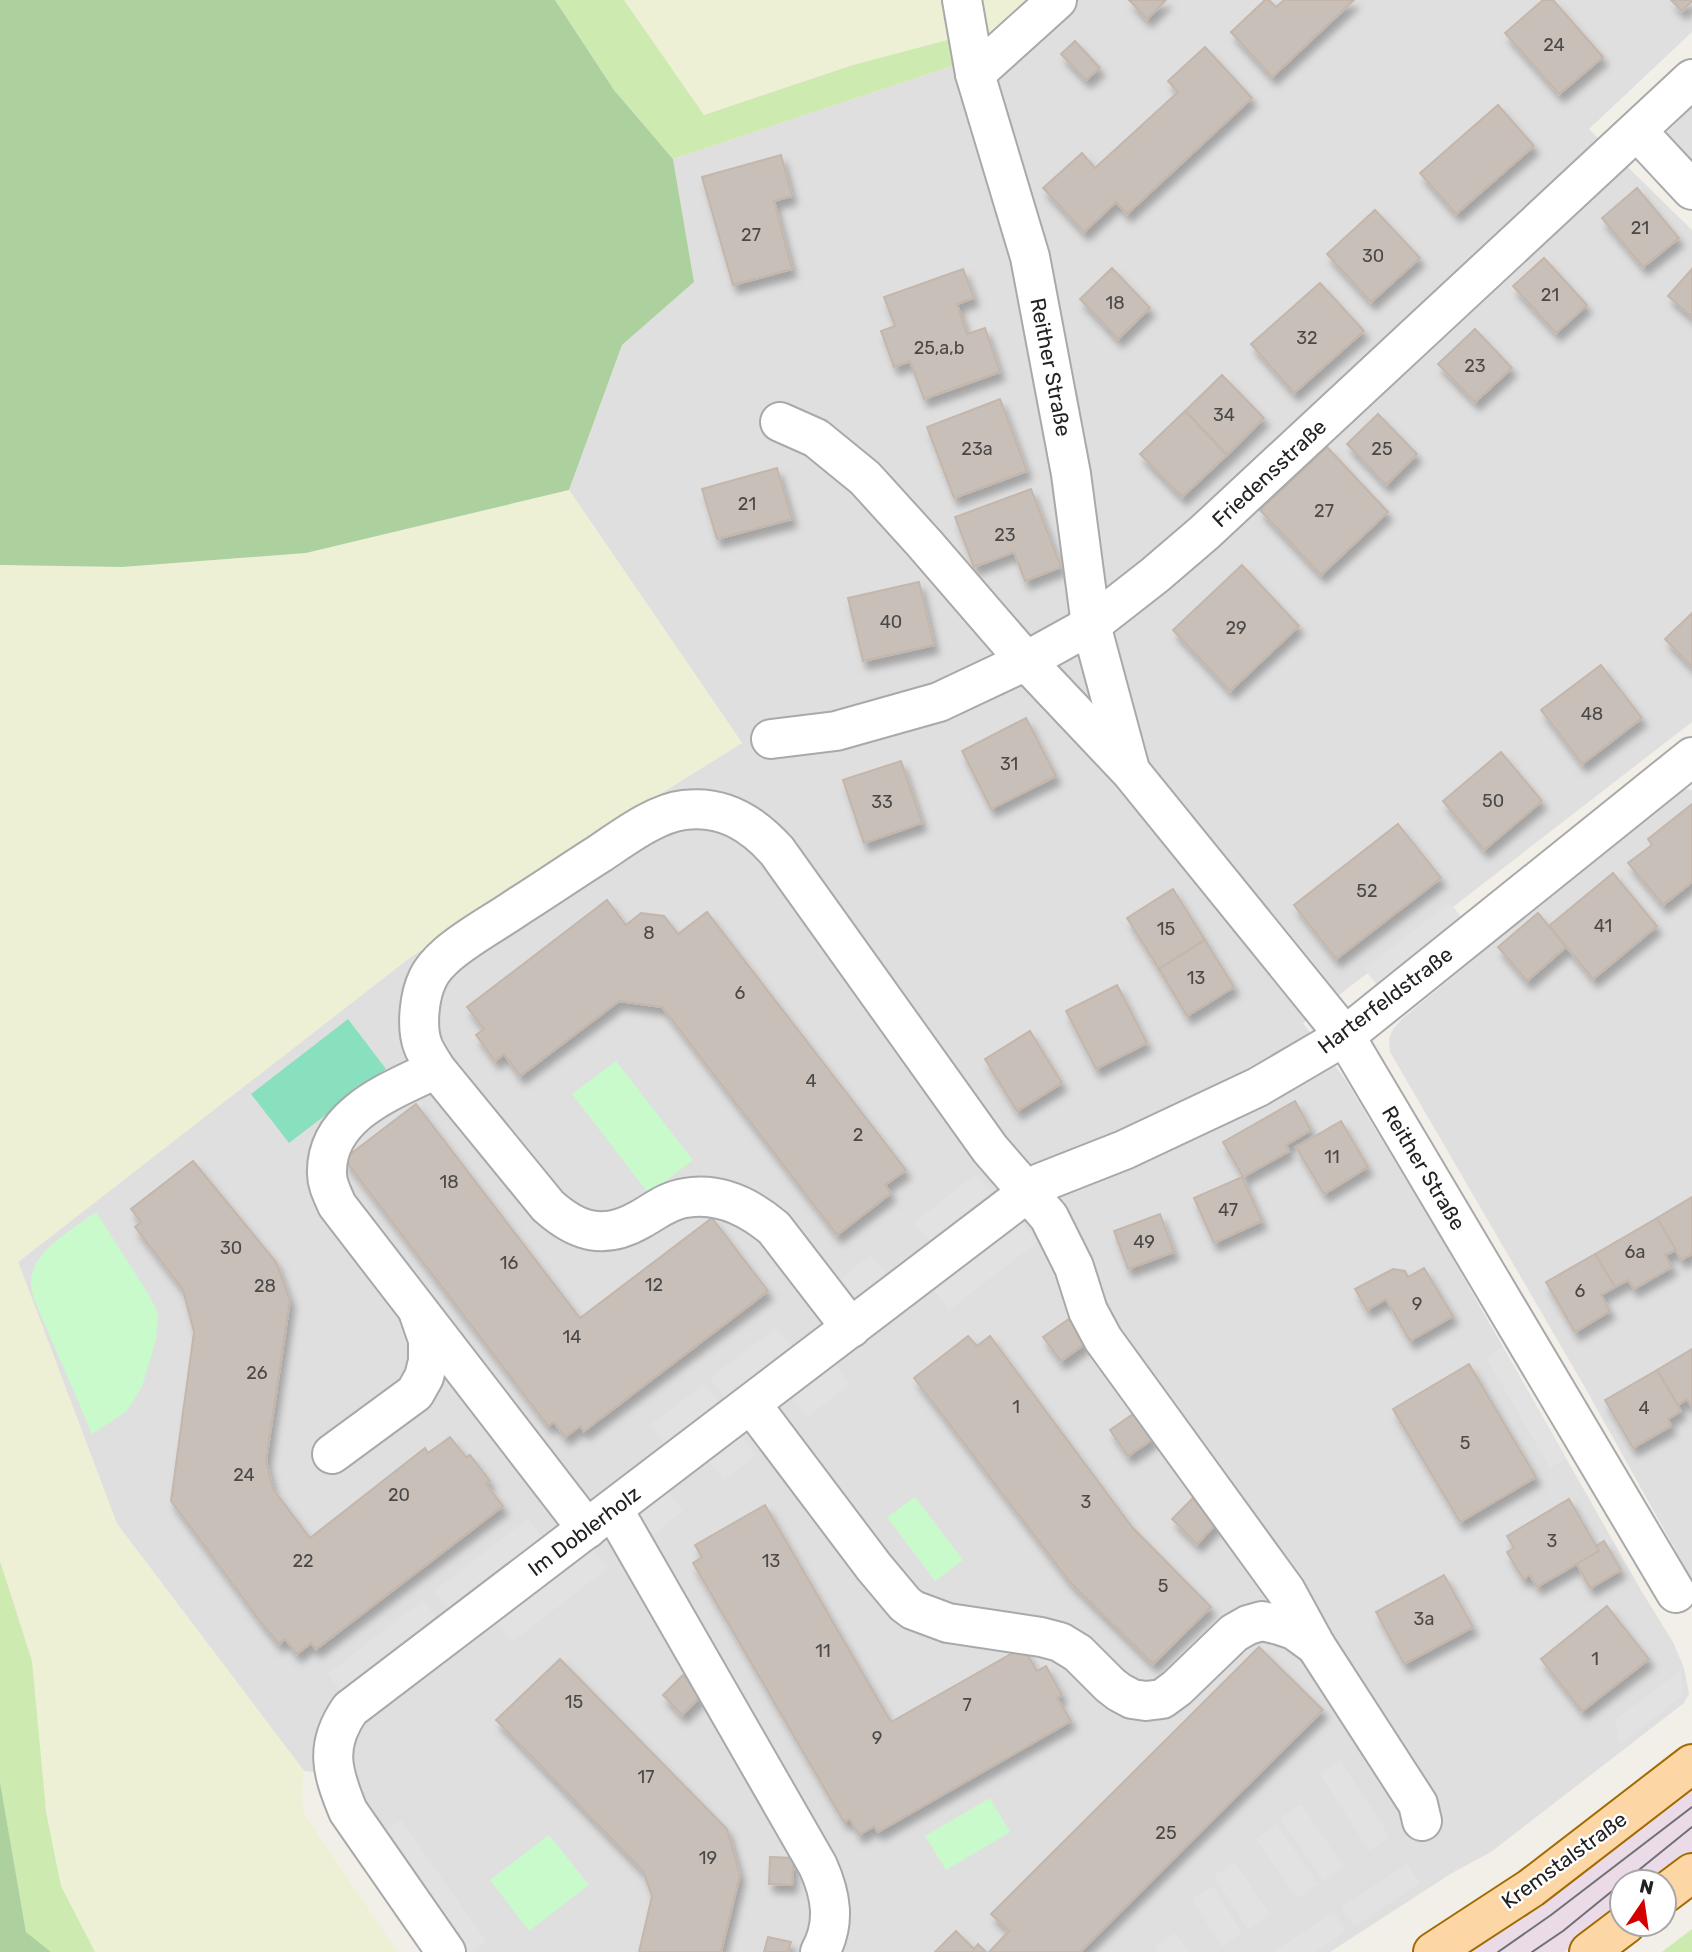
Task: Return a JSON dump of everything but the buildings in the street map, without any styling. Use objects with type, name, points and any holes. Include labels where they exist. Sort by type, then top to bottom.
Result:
[{"type":"main road","name":"Kremstalstraße","points":[[1433,1952],[1531,1888],[1692,1764]]},
{"type":"main road","points":[[1589,1952],[1608,1938]]},
{"type":"street","name":"Reither Straße","points":[[962,0],[975,74],[1030,257],[1071,474],[1091,625],[1131,772]]},
{"type":"street","points":[[975,74],[1057,0]]},
{"type":"street","name":"Friedensstraße","points":[[771,739],[836,732],[939,702],[1026,661],[1091,625],[1156,575],[1204,533],[1692,79]]},
{"type":"street","points":[[1637,131],[1692,190]]},
{"type":"street","name":"Reither Straße","points":[[780,422],[816,438],[865,478],[924,542],[1026,661],[1131,772],[1345,1036],[1676,1593]]},
{"type":"street","name":"Harterfeldstraße","points":[[1034,1187],[1124,1150],[1258,1087],[1345,1036],[1692,757]]},
{"type":"street","points":[[851,1328],[774,1228],[740,1205],[701,1196],[683,1198],[633,1224],[598,1231],[580,1229],[563,1220],[548,1206],[436,1069],[422,1045],[422,994],[428,977],[438,964],[450,952],[621,839],[666,814],[700,809],[722,812],[751,826],[776,851],[990,1149],[1034,1187],[1074,1267],[1088,1311],[1103,1339],[1286,1591],[1316,1646],[1418,1804],[1422,1821]]},
{"type":"street","points":[[436,1069],[368,1104],[349,1119],[333,1145],[329,1159],[327,1173],[330,1188],[338,1205],[493,1407],[600,1519],[818,1866],[827,1887],[829,1905],[829,1927],[820,1952]]},
{"type":"street","name":"Im Doblerholz","points":[[446,1952],[348,1811],[339,1789],[332,1754],[340,1723],[350,1709],[1034,1187]]},
{"type":"street","points":[[415,1393],[424,1377],[428,1361],[428,1340],[417,1308]]},
{"type":"street","points":[[332,1454],[415,1393],[433,1388],[452,1388],[472,1394],[493,1407]]},
{"type":"street","points":[[751,1404],[905,1604],[913,1610],[948,1623],[1060,1642],[1078,1653],[1119,1692],[1132,1699],[1161,1699],[1177,1688],[1234,1633],[1252,1608],[1256,1592],[1259,1563],[1253,1546]]},
{"type":"street","points":[[1234,1633],[1262,1621],[1294,1630],[1316,1646]]},
{"type":"shaded area","points":[[1034,0],[1692,0],[1692,32],[1589,129],[1692,230],[1692,722],[1303,1023],[1345,1079],[1440,1236],[1673,1642],[1684,1668],[1689,1694],[1684,1703],[1491,1852],[1452,1873],[1330,1952],[463,1952],[365,1811],[356,1777],[304,1771],[117,1524],[18,1262],[408,959],[573,848],[742,743],[569,490],[622,345],[694,282],[673,159],[958,64]]},
{"type":"shaded area","points":[[1692,107],[1692,179],[1657,142]]},
{"type":"shaded area","points":[[1683,789],[1692,790],[1692,1590],[1676,1551],[1583,1384],[1390,1052],[1389,1039],[1393,1029],[1404,1017]]},
{"type":"shaded area","points":[[1450,902],[1463,920],[1378,986],[1364,969]]},
{"type":"shaded area","points":[[976,1174],[993,1195],[930,1242],[914,1222]]},
{"type":"shaded area","points":[[1020,1221],[1037,1242],[949,1310],[932,1288]]},
{"type":"shaded area","points":[[871,1255],[887,1275],[856,1299],[840,1279]]},
{"type":"shaded area","points":[[776,1328],[792,1348],[726,1399],[710,1378]]},
{"type":"shaded area","points":[[1502,1347],[1566,1458],[1550,1468],[1486,1357]]},
{"type":"shaded area","points":[[834,1363],[850,1384],[807,1418],[791,1396]]},
{"type":"shaded area","points":[[704,1384],[720,1404],[666,1445],[650,1425]]},
{"type":"shaded area","points":[[740,1435],[756,1456],[724,1480],[708,1460]]},
{"type":"shaded area","points":[[667,1491],[683,1511],[653,1535],[637,1514]]},
{"type":"shaded area","points":[[528,1519],[544,1539],[450,1611],[434,1591]]},
{"type":"shaded area","points":[[592,1548],[608,1568],[512,1642],[496,1622]]},
{"type":"shaded area","points":[[423,1600],[438,1620],[343,1693],[327,1674]]},
{"type":"shaded area","points":[[1681,1670],[1683,1695],[1619,1745],[1616,1719]]},
{"type":"shaded area","points":[[1341,1761],[1390,1837],[1369,1851],[1320,1774]]},
{"type":"shaded area","points":[[1692,1783],[1692,1853],[1673,1868],[1608,1868],[1608,1919],[1564,1952],[1466,1952]]},
{"type":"shaded area","points":[[1301,1804],[1344,1867],[1323,1881],[1280,1818]]},
{"type":"shaded area","points":[[401,1820],[487,1942],[472,1952],[463,1952],[381,1834]]},
{"type":"shaded area","points":[[1277,1825],[1318,1884],[1297,1898],[1256,1839]]},
{"type":"shaded area","points":[[1235,1862],[1270,1915],[1248,1930],[1214,1876]]},
{"type":"shaded area","points":[[1407,1864],[1420,1883],[1354,1927],[1341,1907]]},
{"type":"shaded area","points":[[1213,1886],[1242,1933],[1222,1947],[1192,1899]]},
{"type":"shaded area","points":[[1334,1912],[1346,1931],[1315,1952],[1273,1952]]},
{"type":"shaded area","points":[[1176,1933],[1189,1952],[1157,1952],[1154,1947]]},
{"type":"green space","points":[[0,0],[555,0],[614,90],[673,159],[694,282],[622,345],[569,490],[306,553],[122,567],[0,565]]},
{"type":"green space","points":[[555,0],[624,0],[704,115],[853,65],[955,38],[958,64],[673,159],[614,90]]},
{"type":"green space","points":[[624,0],[951,0],[955,38],[853,65],[704,115]]},
{"type":"green space","points":[[969,0],[1034,0],[985,50]]},
{"type":"green space","points":[[569,490],[742,743],[573,848],[408,959],[18,1262],[117,1524],[304,1771],[304,1814],[398,1952],[95,1952],[61,1886],[0,1561],[0,565],[122,567],[306,553]]},
{"type":"green space","points":[[348,1019],[386,1069],[289,1143],[251,1094]]},
{"type":"green space","points":[[616,1061],[693,1160],[649,1194],[572,1094]]},
{"type":"green space","points":[[96,1212],[158,1313],[156,1340],[142,1387],[127,1411],[92,1434],[34,1299],[31,1283],[33,1272],[45,1251]]},
{"type":"green space","points":[[915,1497],[963,1560],[935,1581],[887,1517]]},
{"type":"green space","points":[[0,1561],[32,1661],[46,1811],[61,1886],[95,1952],[51,1952],[26,1932],[0,1782]]},
{"type":"green space","points":[[0,1782],[26,1932],[51,1952],[0,1952]]},
{"type":"green space","points":[[990,1798],[1010,1832],[946,1870],[925,1836]]},
{"type":"green space","points":[[549,1835],[589,1885],[529,1931],[490,1880]]},
{"type":"green space","points":[[1692,1929],[1692,1952],[1662,1952]]},
{"type":"tram line","points":[[1498,1952],[1692,1807]]},
{"type":"tram line","points":[[1641,1868],[1692,1827]]},
{"type":"tram line","points":[[1532,1952],[1608,1894]]}]
